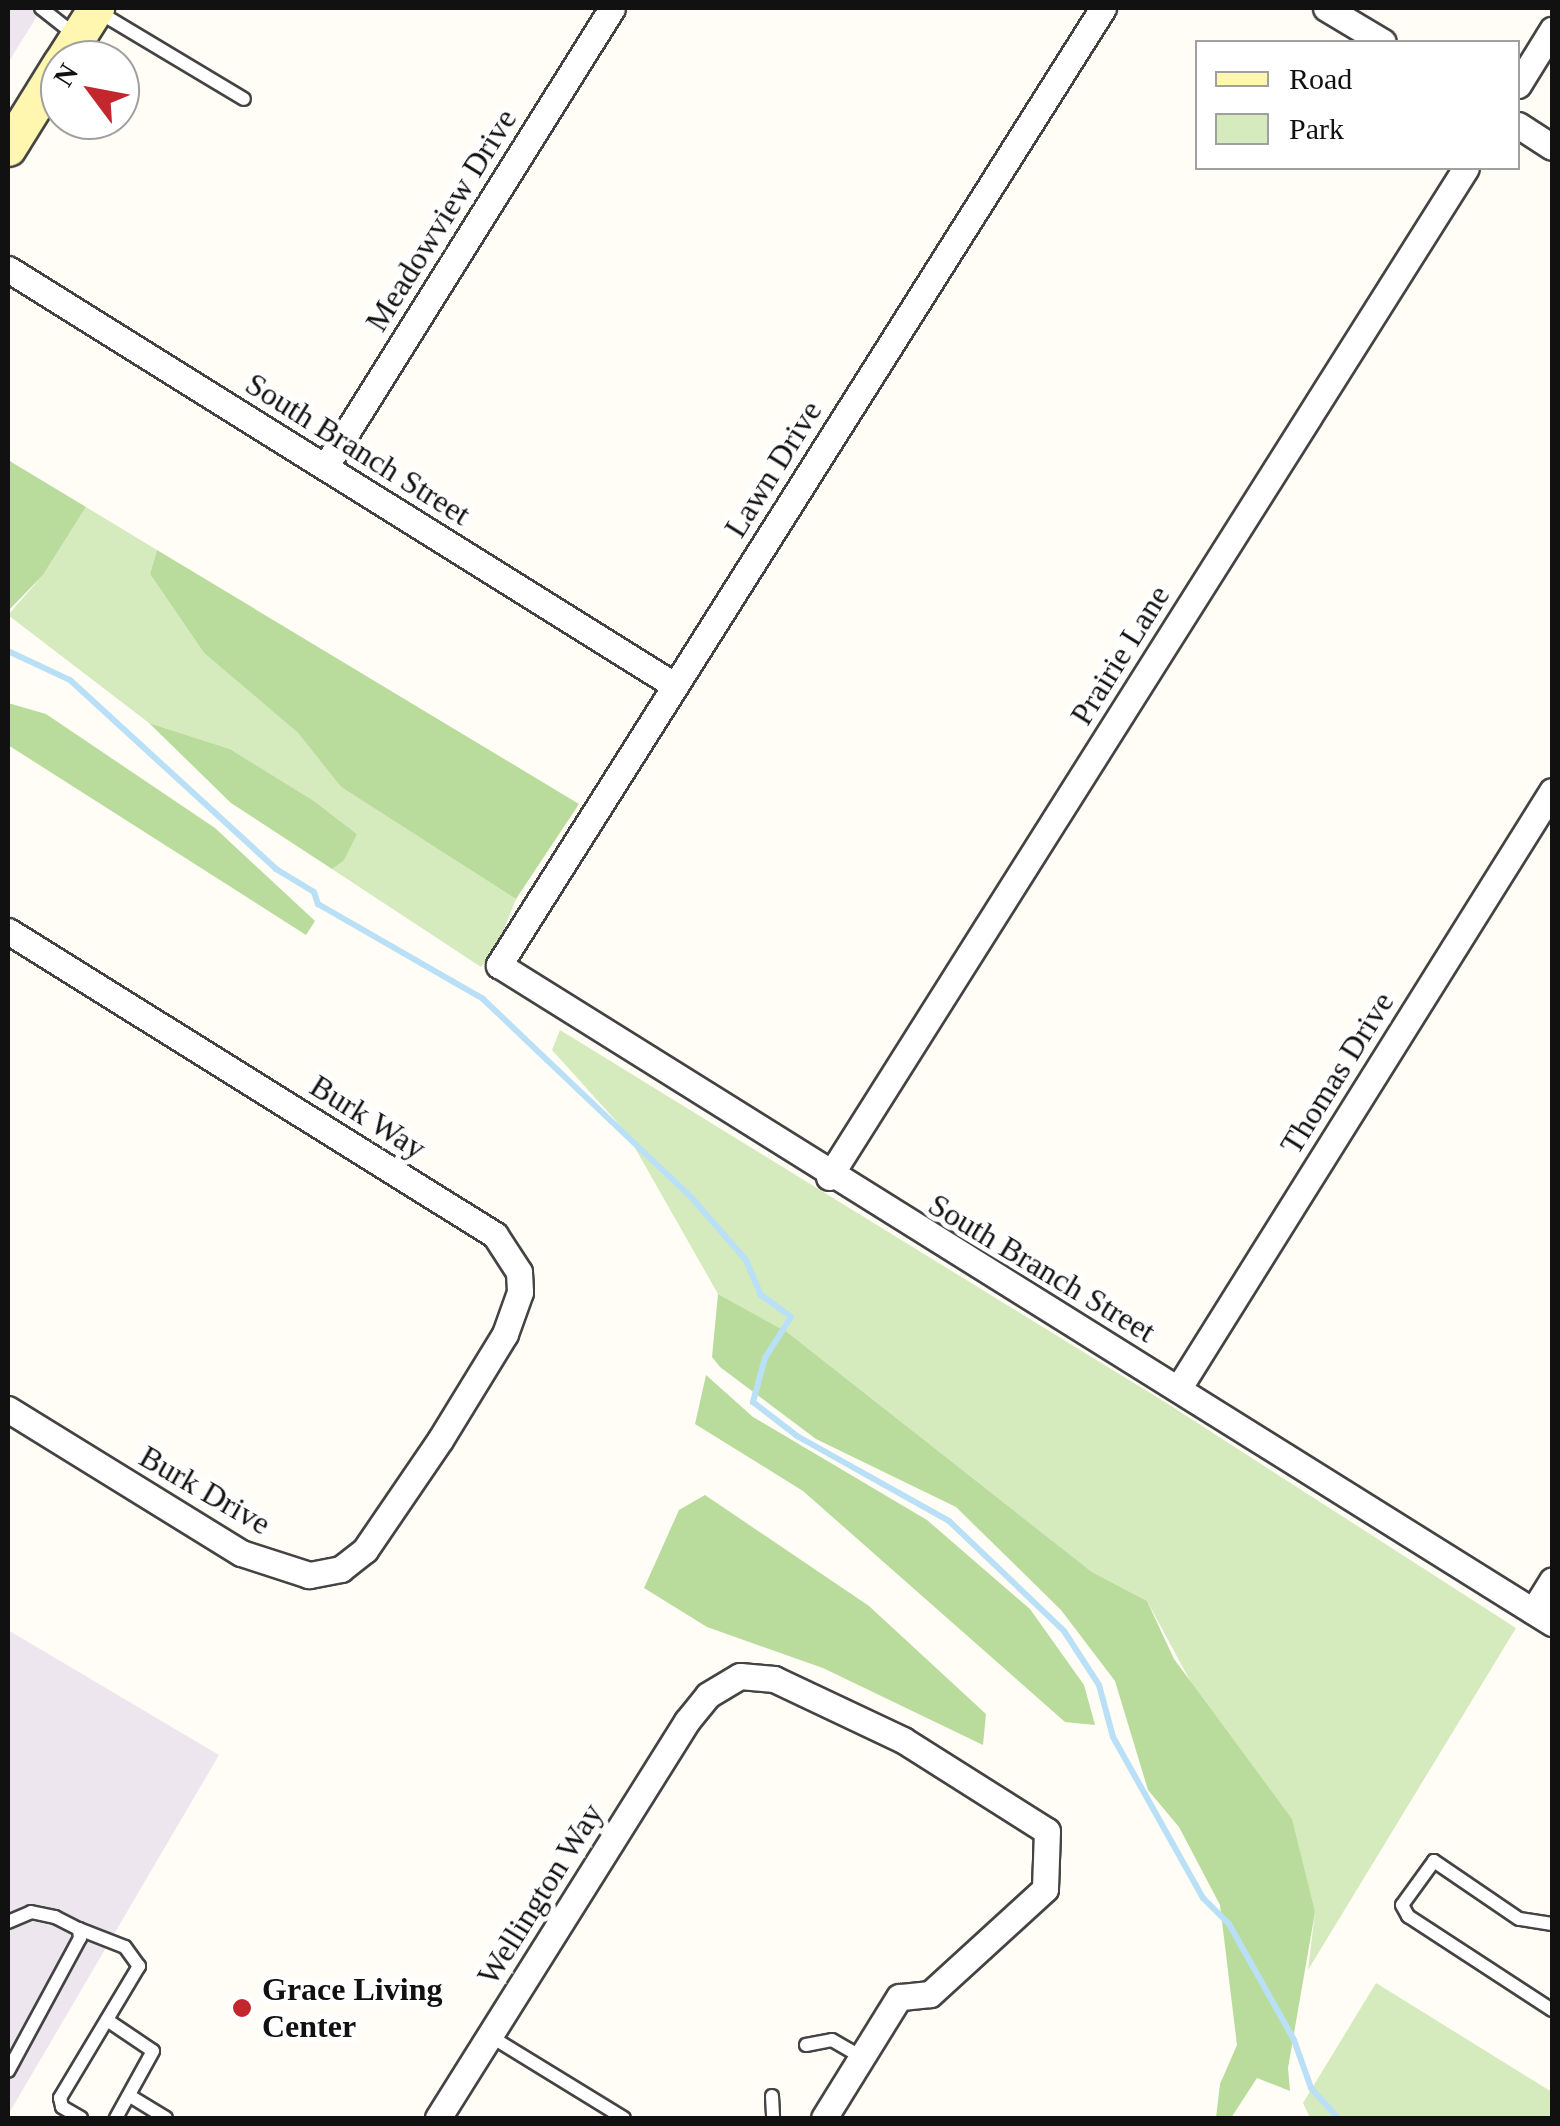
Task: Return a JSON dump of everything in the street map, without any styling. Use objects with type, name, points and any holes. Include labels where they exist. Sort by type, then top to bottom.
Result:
[{"type":"main road","points":[[8,148],[78,36]]},
{"type":"street","name":"Meadowview Drive","points":[[325,466],[612,8]]},
{"type":"street","name":"Lawn Drive","points":[[499,965],[1103,8]]},
{"type":"street","points":[[1326,8],[1380,40]]},
{"type":"street","points":[[1520,83],[1552,30]]},
{"type":"street","points":[[1520,127],[1552,147]]},
{"type":"street","name":"Prairie Lane","points":[[829,1177],[1465,170]]},
{"type":"street","name":"South Branch Street","points":[[8,270],[674,685]]},
{"type":"street","name":"Thomas Drive","points":[[1178,1389],[1552,791]]},
{"type":"street","name":"Burk Way","points":[[8,932],[465,1215],[510,1252],[519,1272],[516,1311],[440,1440]]},
{"type":"street","name":"South Branch Street","points":[[499,965],[829,1177],[1543,1617]]},
{"type":"street","name":"Burk Drive","points":[[8,1409],[242,1553],[309,1575],[342,1569],[365,1550],[440,1440]]},
{"type":"street","points":[[1543,1617],[1552,1580]]},
{"type":"street","name":"Wellington Way","points":[[438,2118],[687,1721],[708,1695],[740,1676],[774,1679],[903,1740],[1047,1831],[1045,1889],[930,1994],[899,1996],[861,2058]]},
{"type":"street","points":[[824,2118],[861,2058]]},
{"type":"lane","points":[[41,8],[78,36],[244,99]]},
{"type":"lane","points":[[1552,1924],[1518,1919],[1434,1861],[1402,1906],[1408,1916],[1552,2010]]},
{"type":"lane","points":[[8,1922],[31,1912],[125,1947],[139,1966],[60,2098],[62,2108],[80,2118]]},
{"type":"lane","points":[[8,2071],[76,1950],[79,1930]]},
{"type":"lane","points":[[107,2020],[153,2051],[116,2118]]},
{"type":"lane","points":[[490,2036],[624,2118]]},
{"type":"lane","points":[[806,2045],[832,2040],[861,2058]]},
{"type":"lane","points":[[130,2096],[164,2118]]},
{"type":"lane","points":[[772,2096],[773,2118]]},
{"type":"shaded area","points":[[8,8],[42,8],[8,63]]},
{"type":"shaded area","points":[[8,1630],[219,1755],[8,2115],[9,1914]]},
{"type":"green space","points":[[8,460],[86,507],[43,575],[8,611]]},
{"type":"green space","points":[[86,507],[157,550],[150,574],[204,653],[298,733],[341,787],[516,899],[496,949],[481,967],[332,869],[357,834],[314,801],[230,749],[149,723],[8,615],[43,575]]},
{"type":"green space","points":[[157,550],[579,804],[516,899],[341,787],[298,733],[204,653],[150,574]]},
{"type":"green space","points":[[8,703],[46,714],[215,828],[315,921],[306,935],[8,745]]},
{"type":"green space","points":[[149,723],[230,749],[314,801],[357,834],[344,860],[332,869],[231,803]]},
{"type":"green space","points":[[560,1030],[1168,1404],[1516,1628],[1308,1970],[1315,1912],[1147,1601],[1092,1572],[787,1332],[718,1294],[626,1132],[552,1050]]},
{"type":"green space","points":[[718,1294],[787,1332],[1092,1572],[1147,1601],[1174,1659],[1292,1819],[1315,1912],[1288,2068],[1290,2091],[1257,2078],[1231,2118],[1216,2118],[1220,2084],[1237,2045],[1220,1905],[1179,1827],[1148,1790],[1115,1681],[1061,1610],[956,1507],[816,1439],[720,1367],[712,1357]]},
{"type":"green space","points":[[706,1375],[753,1417],[927,1520],[1030,1609],[1084,1685],[1095,1725],[1065,1722],[803,1491],[695,1424]]},
{"type":"green space","points":[[705,1495],[869,1606],[986,1714],[983,1745],[823,1668],[707,1627],[644,1588],[679,1510]]},
{"type":"green space","points":[[1376,1983],[1552,2092],[1552,2118],[1310,2118],[1303,2103]]},
{"type":"waterway","points":[[8,651],[70,680],[276,869],[314,892],[318,904],[483,999],[691,1197],[746,1260],[761,1295],[791,1317],[765,1358],[753,1402],[797,1436],[949,1521],[1064,1631],[1099,1685],[1113,1737],[1203,1898],[1229,1924],[1294,2040],[1311,2088],[1338,2118]]},
{"type":"place","name":"Grace Living Center","points":[[242,2008]]}]
